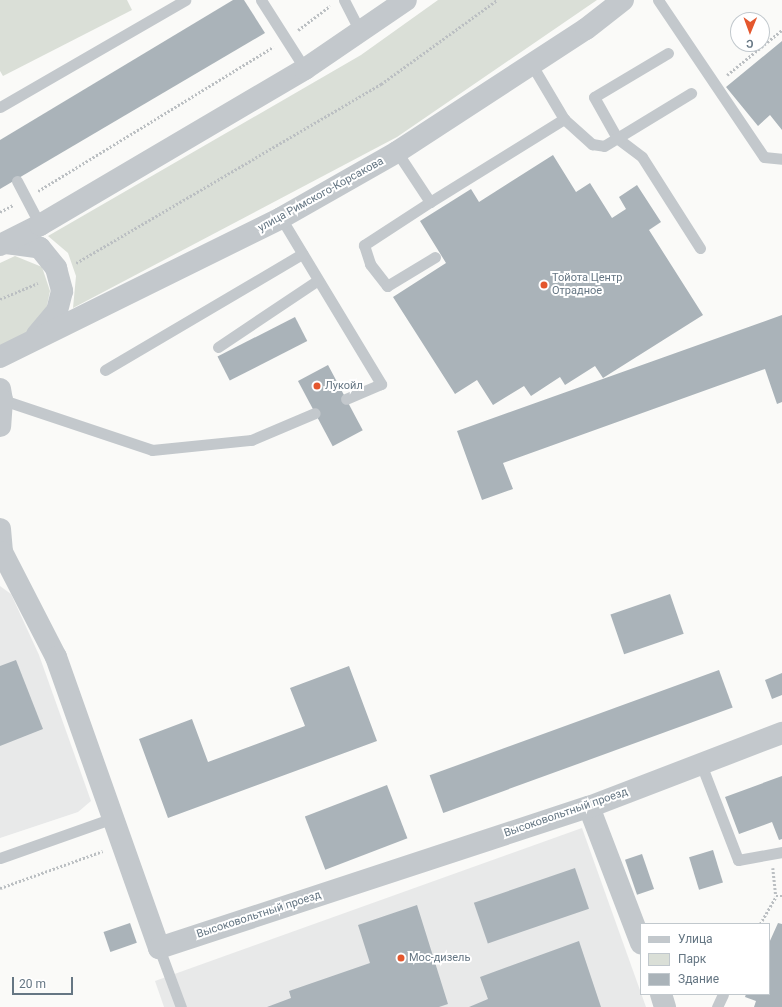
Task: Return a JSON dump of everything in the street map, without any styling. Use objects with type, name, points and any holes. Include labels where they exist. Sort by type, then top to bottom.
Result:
[{"type":"street","points":[[3,244],[40,225],[304,69],[406,0]]},
{"type":"street","name":"улица Римского-Корсакова","points":[[0,357],[281,218],[397,152],[586,29],[623,0]]},
{"type":"street","points":[[3,244],[40,248],[56,268],[58,274],[62,291],[57,311],[33,341]]},
{"type":"street","points":[[0,426],[1,396]]},
{"type":"street","points":[[0,529],[1,553],[56,657],[160,948]]},
{"type":"street","name":"Высоковольтный проезд","points":[[160,948],[589,807],[782,733]]},
{"type":"street","points":[[589,807],[640,940]]},
{"type":"street","points":[[660,995],[665,1007]]},
{"type":"lane","points":[[0,108],[185,0]]},
{"type":"lane","points":[[261,0],[304,69]]},
{"type":"lane","points":[[344,0],[360,32]]},
{"type":"lane","points":[[658,0],[764,157],[782,159]]},
{"type":"lane","points":[[668,53],[594,97],[617,138],[642,157],[700,248]]},
{"type":"lane","points":[[532,65],[564,119],[592,144],[604,146],[691,94]]},
{"type":"lane","points":[[435,257],[387,286],[370,264],[364,245],[430,202],[564,119]]},
{"type":"lane","points":[[397,152],[430,202]]},
{"type":"lane","points":[[17,181],[25,199],[40,225]]},
{"type":"lane","points":[[281,218],[381,384],[346,399]]},
{"type":"lane","points":[[104,370],[302,254]]},
{"type":"lane","points":[[218,347],[318,280]]},
{"type":"lane","points":[[1,396],[152,450],[251,440],[315,413]]},
{"type":"lane","points":[[701,764],[738,860],[777,853]]},
{"type":"lane","points":[[0,858],[113,818]]},
{"type":"lane","points":[[160,948],[181,1007]]},
{"type":"lane","points":[[717,1007],[723,995]]},
{"type":"path","points":[[0,299],[58,274],[381,84],[497,0]]},
{"type":"path","points":[[0,212],[25,199],[286,39],[332,4]]},
{"type":"path","points":[[714,85],[782,30]]},
{"type":"path","points":[[0,888],[123,844]]},
{"type":"path","points":[[761,923],[776,896],[777,853]]},
{"type":"path","points":[[776,896],[782,896]]},
{"type":"shaded area","points":[[0,586],[11,594],[39,655],[91,801],[78,812],[0,838]]},
{"type":"shaded area","points":[[582,828],[640,990],[640,995],[642,995],[646,1007],[164,1007],[155,981]]},
{"type":"green space","points":[[0,0],[127,0],[132,10],[3,76],[0,71]]},
{"type":"green space","points":[[438,0],[597,0],[397,137],[73,308],[76,276],[68,253],[48,236],[361,55]]},
{"type":"green space","points":[[15,256],[42,267],[50,291],[44,320],[32,332],[0,347],[0,263]]},
{"type":"building","points":[[233,0],[244,0],[265,33],[0,189],[0,140]]},
{"type":"building","points":[[782,41],[782,130],[770,115],[758,126],[726,87]]},
{"type":"building","points":[[553,155],[576,192],[590,183],[612,218],[626,209],[619,197],[637,185],[661,222],[649,230],[703,315],[603,378],[595,366],[565,385],[560,377],[531,396],[524,386],[493,405],[477,380],[455,394],[393,297],[446,263],[420,221],[471,189],[479,202]]},
{"type":"building","points":[[782,315],[782,402],[777,404],[765,369],[503,463],[513,489],[482,500],[457,431]]},
{"type":"building","points":[[295,317],[307,341],[230,381],[217,356]]},
{"type":"building","points":[[328,365],[363,430],[333,446],[298,381]]},
{"type":"building","points":[[670,594],[684,634],[624,654],[610,615]]},
{"type":"building","points":[[16,660],[43,729],[0,746],[0,666]]},
{"type":"building","points":[[349,666],[377,741],[168,818],[139,739],[192,719],[208,762],[305,726],[290,688]]},
{"type":"building","points":[[719,670],[733,708],[443,813],[430,775]]},
{"type":"building","points":[[782,673],[782,695],[772,699],[765,680]]},
{"type":"building","points":[[782,776],[782,839],[779,840],[772,822],[739,834],[725,797]]},
{"type":"building","points":[[387,785],[407,838],[325,870],[305,817]]},
{"type":"building","points":[[713,850],[723,883],[699,890],[689,857]]},
{"type":"building","points":[[642,854],[654,889],[637,895],[625,860]]},
{"type":"building","points":[[575,868],[589,909],[488,943],[474,903]]},
{"type":"building","points":[[417,905],[448,1004],[439,1007],[267,1007],[291,998],[289,991],[370,963],[358,925]]},
{"type":"building","points":[[130,923],[137,943],[110,952],[104,932]]},
{"type":"building","points":[[778,923],[782,924],[782,1007],[754,1007],[756,1001],[745,997],[746,995],[770,995],[770,941]]},
{"type":"building","points":[[579,941],[601,1007],[469,1007],[488,999],[480,977]]},
{"type":"place","name":"Тойота Центр Отрадное","points":[[544,285]]},
{"type":"place","name":"Лукойл","points":[[317,386]]},
{"type":"place","name":"Мос-дизель","points":[[401,958]]}]
